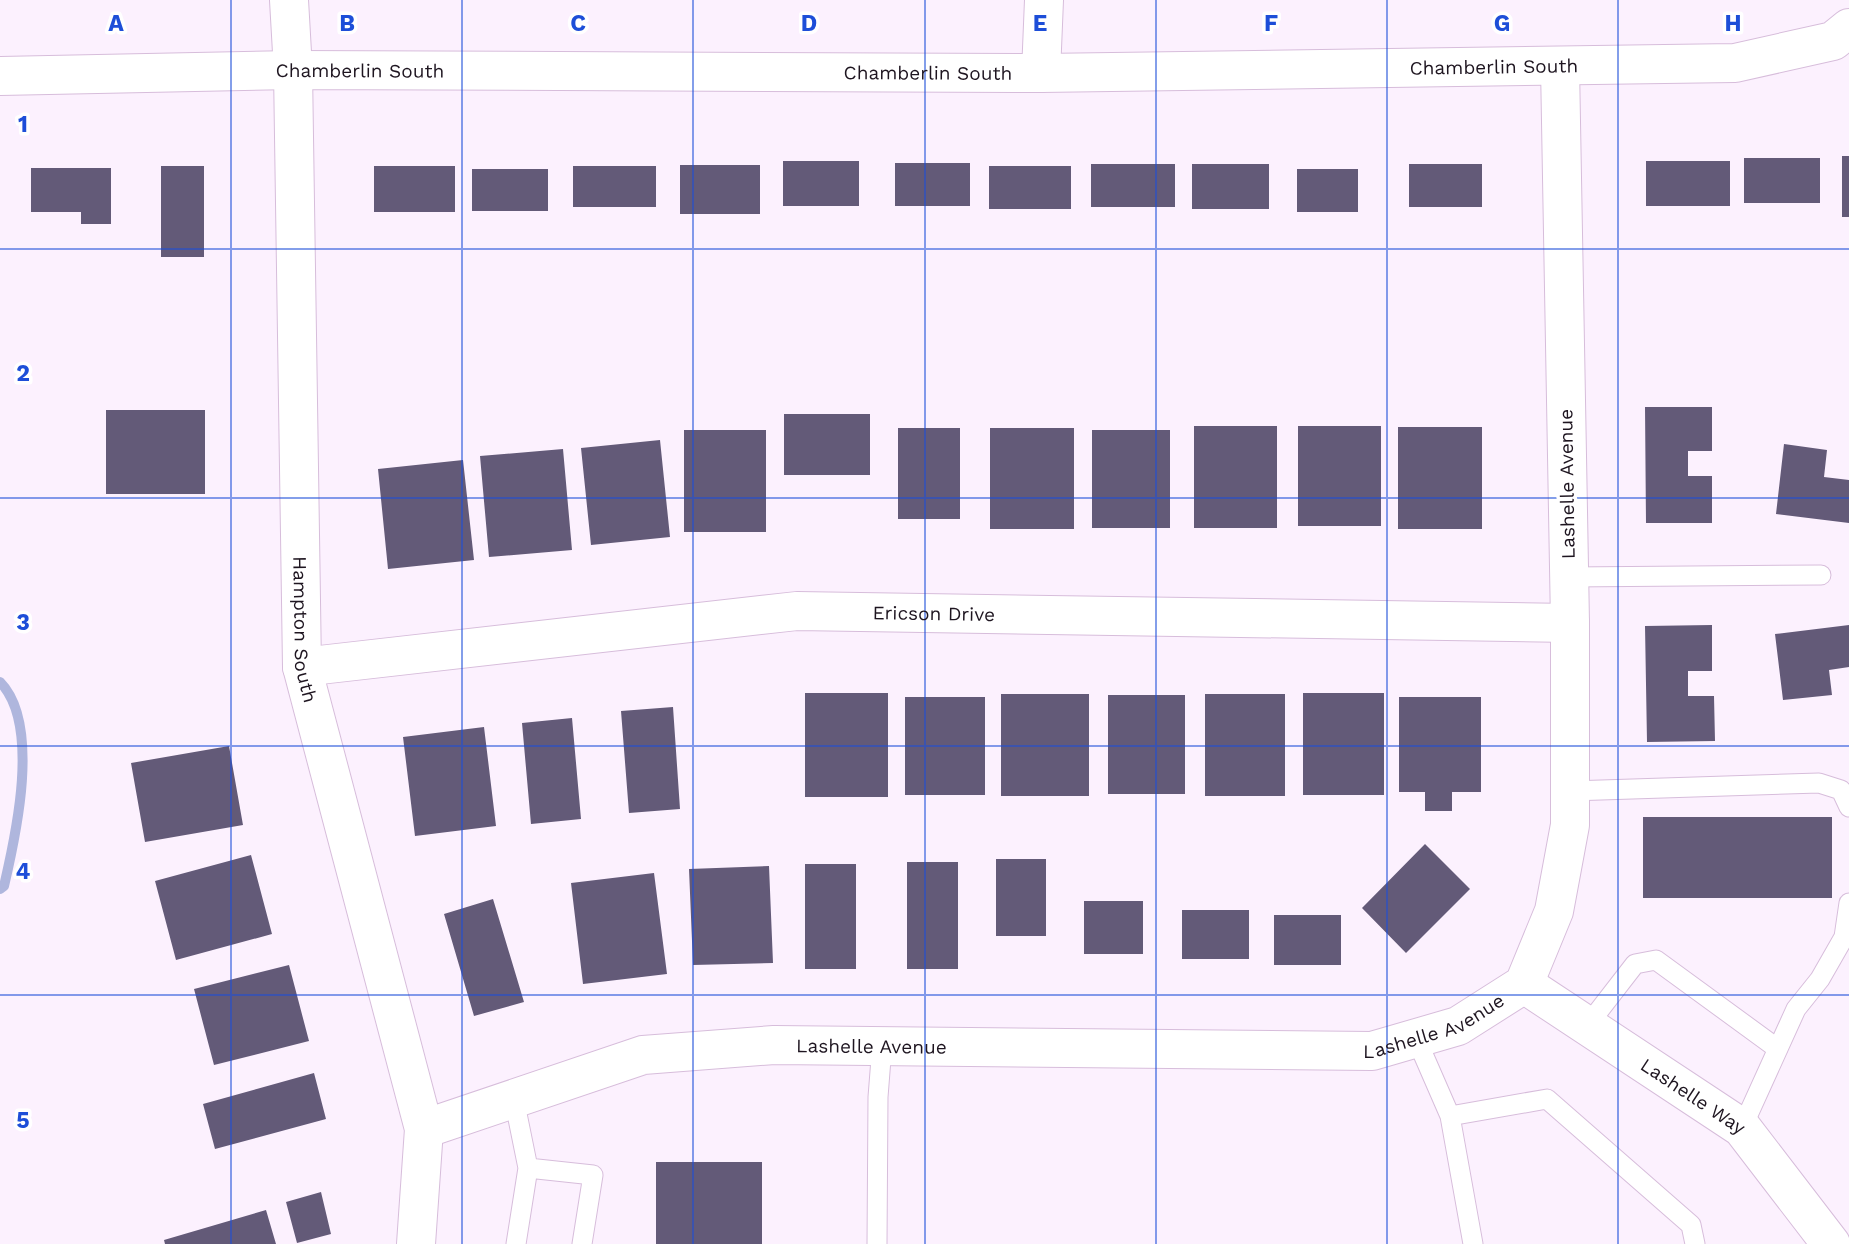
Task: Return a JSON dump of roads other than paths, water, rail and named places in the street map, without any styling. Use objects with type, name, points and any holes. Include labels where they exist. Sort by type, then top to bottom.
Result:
[{"type":"street","name":"Hampton South","points":[[289,0],[293,70],[302,667],[424,1129],[416,1244]]},
{"type":"street","points":[[1041,73],[1044,0]]},
{"type":"street","name":"Chamberlin South","points":[[0,76],[293,70],[1041,73],[1735,64],[1833,41],[1849,28]]},
{"type":"street","name":"Lashelle Avenue","points":[[424,1129],[643,1055],[774,1045],[1372,1051],[1458,1026],[1524,984],[1554,911],[1570,825],[1570,623],[1560,66]]},
{"type":"street","name":"Ericson Drive","points":[[302,667],[797,611],[1570,623]]},
{"type":"street","name":"Lashelle Way","points":[[1524,984],[1742,1128],[1831,1244]]},
{"type":"lane","points":[[1569,577],[1821,575]]},
{"type":"lane","points":[[1570,791],[1819,783],[1841,790],[1849,807]]},
{"type":"lane","points":[[1742,1128],[1796,1009],[1820,979],[1844,937],[1849,902]]},
{"type":"lane","points":[[1587,1026],[1635,964],[1656,961],[1778,1049]]},
{"type":"lane","points":[[1416,1038],[1450,1116],[1473,1244]]},
{"type":"lane","points":[[877,1244],[878,1097],[882,1046]]},
{"type":"lane","points":[[513,1099],[528,1168],[516,1244]]},
{"type":"lane","points":[[1450,1116],[1548,1100],[1691,1225],[1695,1244]]},
{"type":"lane","points":[[528,1168],[593,1175],[582,1244]]},
{"type":"waterway","points":[[0,682],[12,701],[20,724],[22,752],[19,810],[4,886],[0,889]]}]
